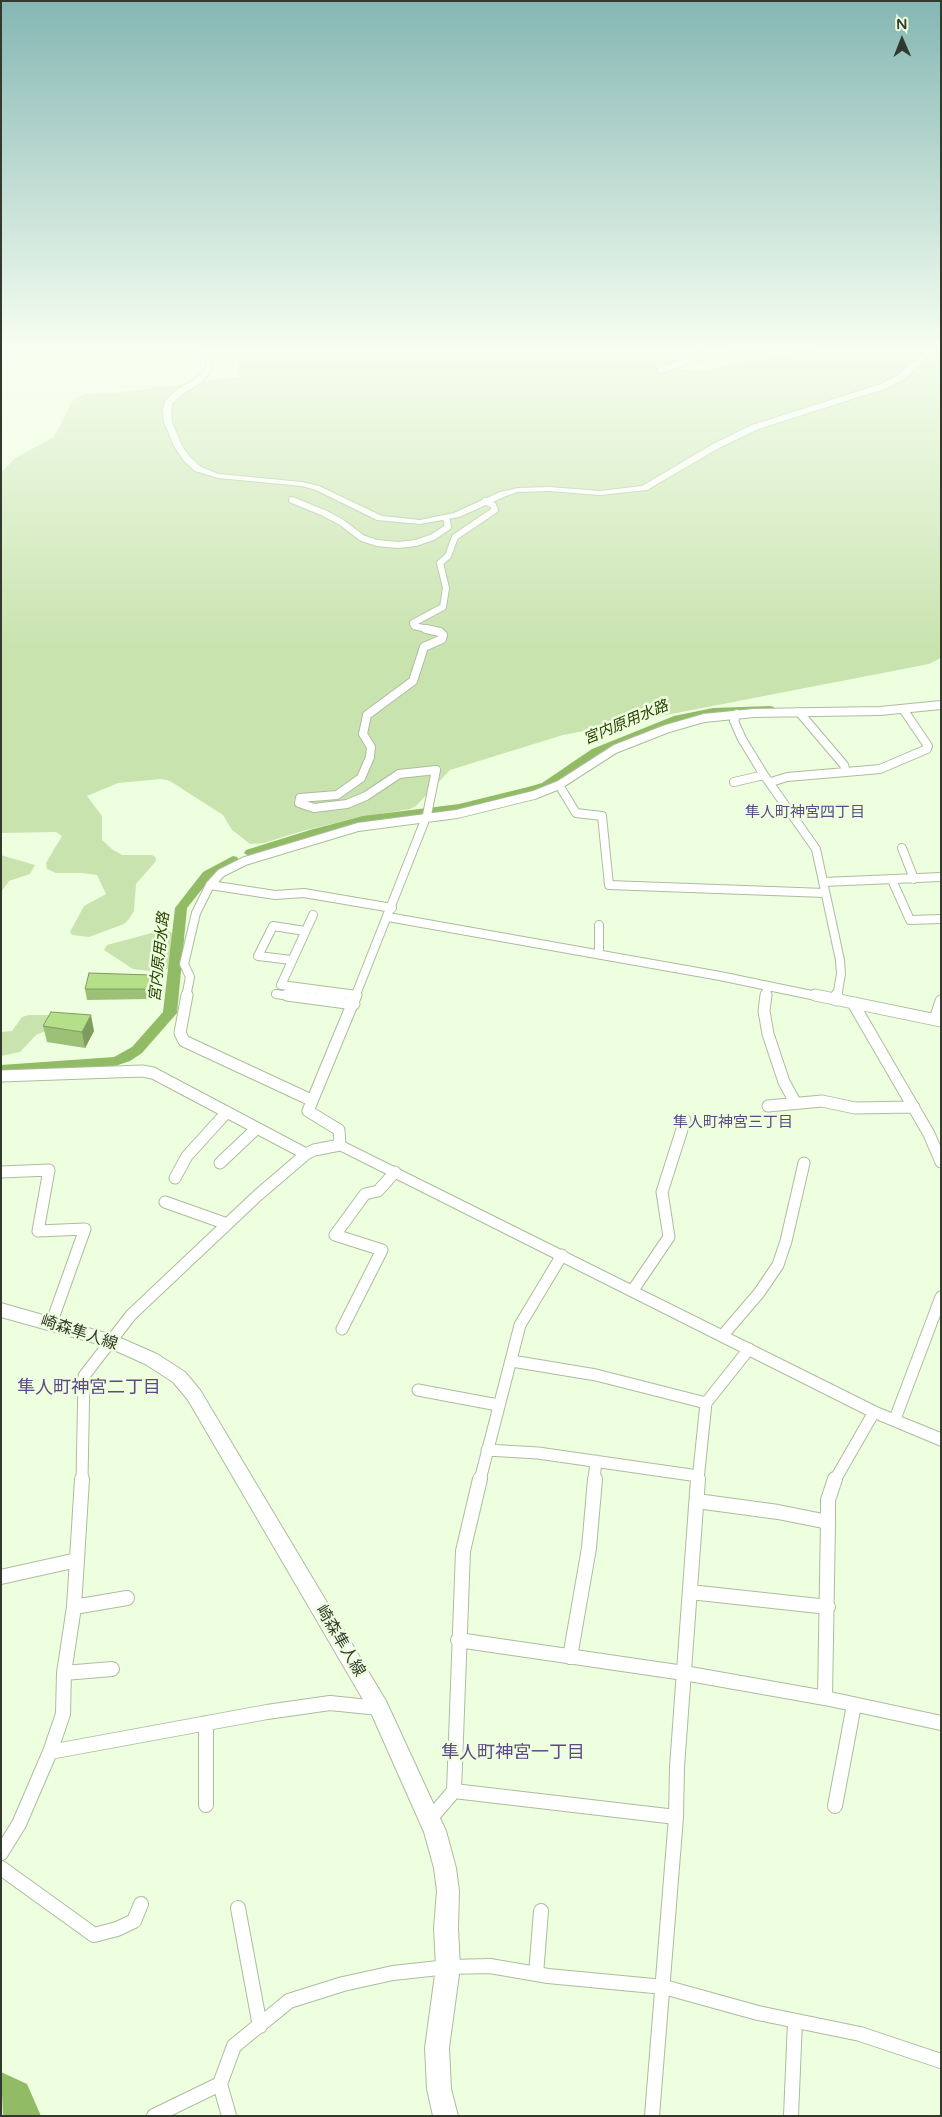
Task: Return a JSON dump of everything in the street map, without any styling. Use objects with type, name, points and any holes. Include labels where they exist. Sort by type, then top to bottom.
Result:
[{"type":"main road","name":"崎森隼人線","points":[[1,1310],[110,1341],[168,1369],[194,1395],[379,1708],[430,1819],[440,1848],[448,1891],[446,1928],[448,1968],[437,2048],[439,2089],[446,2116]]},
{"type":"street","points":[[181,450],[198,469],[218,476],[284,481],[319,488],[366,514],[384,520],[420,522],[446,518],[503,494],[527,489],[600,493],[644,488],[709,450]]},
{"type":"street","points":[[292,500],[324,513],[341,522],[362,538],[377,543],[398,545],[416,543],[433,537],[448,527],[446,518]]},
{"type":"street","points":[[340,1145],[339,1130],[308,1111],[390,913],[430,804],[436,770],[399,774],[366,796],[347,804],[314,808],[299,803],[300,798],[337,795],[361,778],[370,756],[371,746],[364,734],[364,724],[367,715],[413,681],[424,647],[442,639],[443,634],[440,632],[414,626],[412,623],[443,608],[446,588],[440,564],[448,556],[455,537],[495,510],[493,505],[485,502]]},
{"type":"street","points":[[311,1100],[184,1041],[180,1033],[190,977],[184,964],[196,913],[210,885],[221,874],[238,865],[301,842],[377,823],[493,805],[560,786],[599,757],[625,744],[691,722],[738,714],[903,709],[941,705]]},
{"type":"street","points":[[734,782],[880,769],[928,749],[928,746],[903,709]]},
{"type":"street","points":[[799,712],[844,765],[846,772]]},
{"type":"street","points":[[738,714],[734,720],[735,726],[816,850],[840,967],[836,1000]]},
{"type":"street","points":[[560,786],[576,813],[602,816],[608,883],[610,885],[825,893]]},
{"type":"street","points":[[902,848],[914,879]]},
{"type":"street","points":[[823,882],[941,877]]},
{"type":"street","points":[[892,880],[910,920],[941,919]]},
{"type":"street","points":[[304,893],[309,882]]},
{"type":"street","points":[[210,885],[275,895],[304,893],[390,913],[938,1020],[941,1001]]},
{"type":"street","points":[[313,914],[281,985],[355,1000]]},
{"type":"street","points":[[599,925],[599,954]]},
{"type":"street","points":[[292,960],[258,956],[273,926],[305,931]]},
{"type":"street","points":[[767,987],[764,1011],[768,1034],[784,1082],[796,1102]]},
{"type":"street","points":[[276,994],[355,1000]]},
{"type":"street","points":[[854,1005],[929,1134],[941,1162]]},
{"type":"street","points":[[1,1076],[148,1072],[306,1154]]},
{"type":"street","points":[[768,1106],[796,1102],[829,1101],[855,1108],[914,1107]]},
{"type":"street","points":[[175,1178],[187,1156],[227,1112]]},
{"type":"street","points":[[633,1290],[669,1237],[670,1231],[662,1192],[685,1120]]},
{"type":"street","points":[[220,1163],[257,1128]]},
{"type":"street","points":[[1,1853],[19,1824],[50,1752],[62,1714],[64,1673],[74,1607],[82,1492],[82,1383],[84,1376],[131,1315],[227,1224],[306,1154],[314,1150],[340,1145],[874,1412],[895,1419],[941,1440]]},
{"type":"street","points":[[723,1335],[759,1293],[778,1264],[786,1241],[804,1163]]},
{"type":"street","points":[[1,1172],[49,1170],[38,1231],[85,1229],[52,1324]]},
{"type":"street","points":[[342,1328],[382,1250],[335,1235],[365,1194],[378,1191],[395,1172]]},
{"type":"street","points":[[165,1202],[227,1224]]},
{"type":"street","points":[[430,1819],[454,1791],[458,1640],[463,1551],[498,1405],[512,1361],[520,1325],[562,1255]]},
{"type":"street","points":[[895,1419],[941,1297]]},
{"type":"street","points":[[652,2116],[664,1987],[676,1817],[677,1767],[698,1476],[706,1403],[749,1349]]},
{"type":"street","points":[[512,1361],[596,1375],[706,1403]]},
{"type":"street","points":[[418,1390],[498,1405]]},
{"type":"street","points":[[825,1698],[828,1607],[828,1500],[835,1479],[874,1412]]},
{"type":"street","points":[[487,1450],[538,1453],[654,1472],[698,1476]]},
{"type":"street","points":[[570,1657],[589,1548],[596,1461]]},
{"type":"street","points":[[697,1501],[778,1512],[828,1522]]},
{"type":"street","points":[[1,1577],[77,1560]]},
{"type":"street","points":[[690,1592],[828,1607]]},
{"type":"street","points":[[74,1607],[127,1598]]},
{"type":"street","points":[[458,1640],[684,1673],[825,1698],[941,1723]]},
{"type":"street","points":[[64,1673],[112,1669]]},
{"type":"street","points":[[50,1752],[267,1712],[330,1703],[379,1708]]},
{"type":"street","points":[[835,1806],[854,1705]]},
{"type":"street","points":[[206,1724],[206,1806]]},
{"type":"street","points":[[454,1791],[676,1817]]},
{"type":"street","points":[[1,1868],[94,1936],[134,1922],[141,1904]]},
{"type":"street","points":[[238,1908],[260,2026]]},
{"type":"street","points":[[536,1974],[541,1911]]},
{"type":"street","points":[[229,2116],[220,2084],[234,2046],[289,2001],[343,1984],[394,1973],[448,1968],[490,1966],[536,1974],[664,1987],[796,2021],[860,2034],[941,2062]]},
{"type":"street","points":[[791,2116],[796,2021]]},
{"type":"street","points":[[154,2116],[220,2084]]},
{"type":"green space","points":[[30,450],[941,450],[941,658],[929,664],[563,735],[450,770],[416,806],[410,809],[356,818],[264,843],[250,844],[232,830],[223,815],[170,781],[161,779],[118,783],[87,796],[102,816],[102,840],[122,855],[152,855],[156,858],[156,861],[136,884],[134,911],[124,924],[89,937],[72,935],[70,932],[84,906],[106,894],[97,875],[56,873],[47,869],[46,863],[62,836],[56,832],[1,833],[1,473],[15,458]]},
{"type":"green space","points":[[1,855],[35,865],[30,874],[9,881],[1,892]]},
{"type":"green space","points":[[168,931],[174,934],[170,968],[158,972],[133,969],[104,950],[107,945],[155,932]]},
{"type":"green space","points":[[29,1015],[62,1015],[48,1030],[36,1035],[20,1052],[1,1056],[1,1032],[12,1031],[22,1017]]},
{"type":"building","points":[[89,973],[151,975],[148,989],[85,989]]},
{"type":"building","points":[[51,1012],[91,1015],[82,1032],[43,1026]]},
{"type":"waterway","name":"宮内原用水路","points":[[250,853],[314,832],[363,820],[459,807],[531,790],[546,785],[596,751],[678,718],[713,711],[770,709]]},
{"type":"waterway","name":"宮内原用水路","points":[[1,1070],[115,1061],[125,1058],[137,1050],[170,1013],[181,908],[207,875],[233,860]]},
{"type":"waterway","points":[[1,2090],[14,2097],[22,2116]]},
{"type":"district","name":"隼人町神宮四丁目","points":[[805,813]]},
{"type":"district","name":"隼人町神宮三丁目","points":[[733,1123]]},
{"type":"district","name":"隼人町神宮二丁目","points":[[89,1388]]},
{"type":"district","name":"隼人町神宮一丁目","points":[[513,1753]]}]
